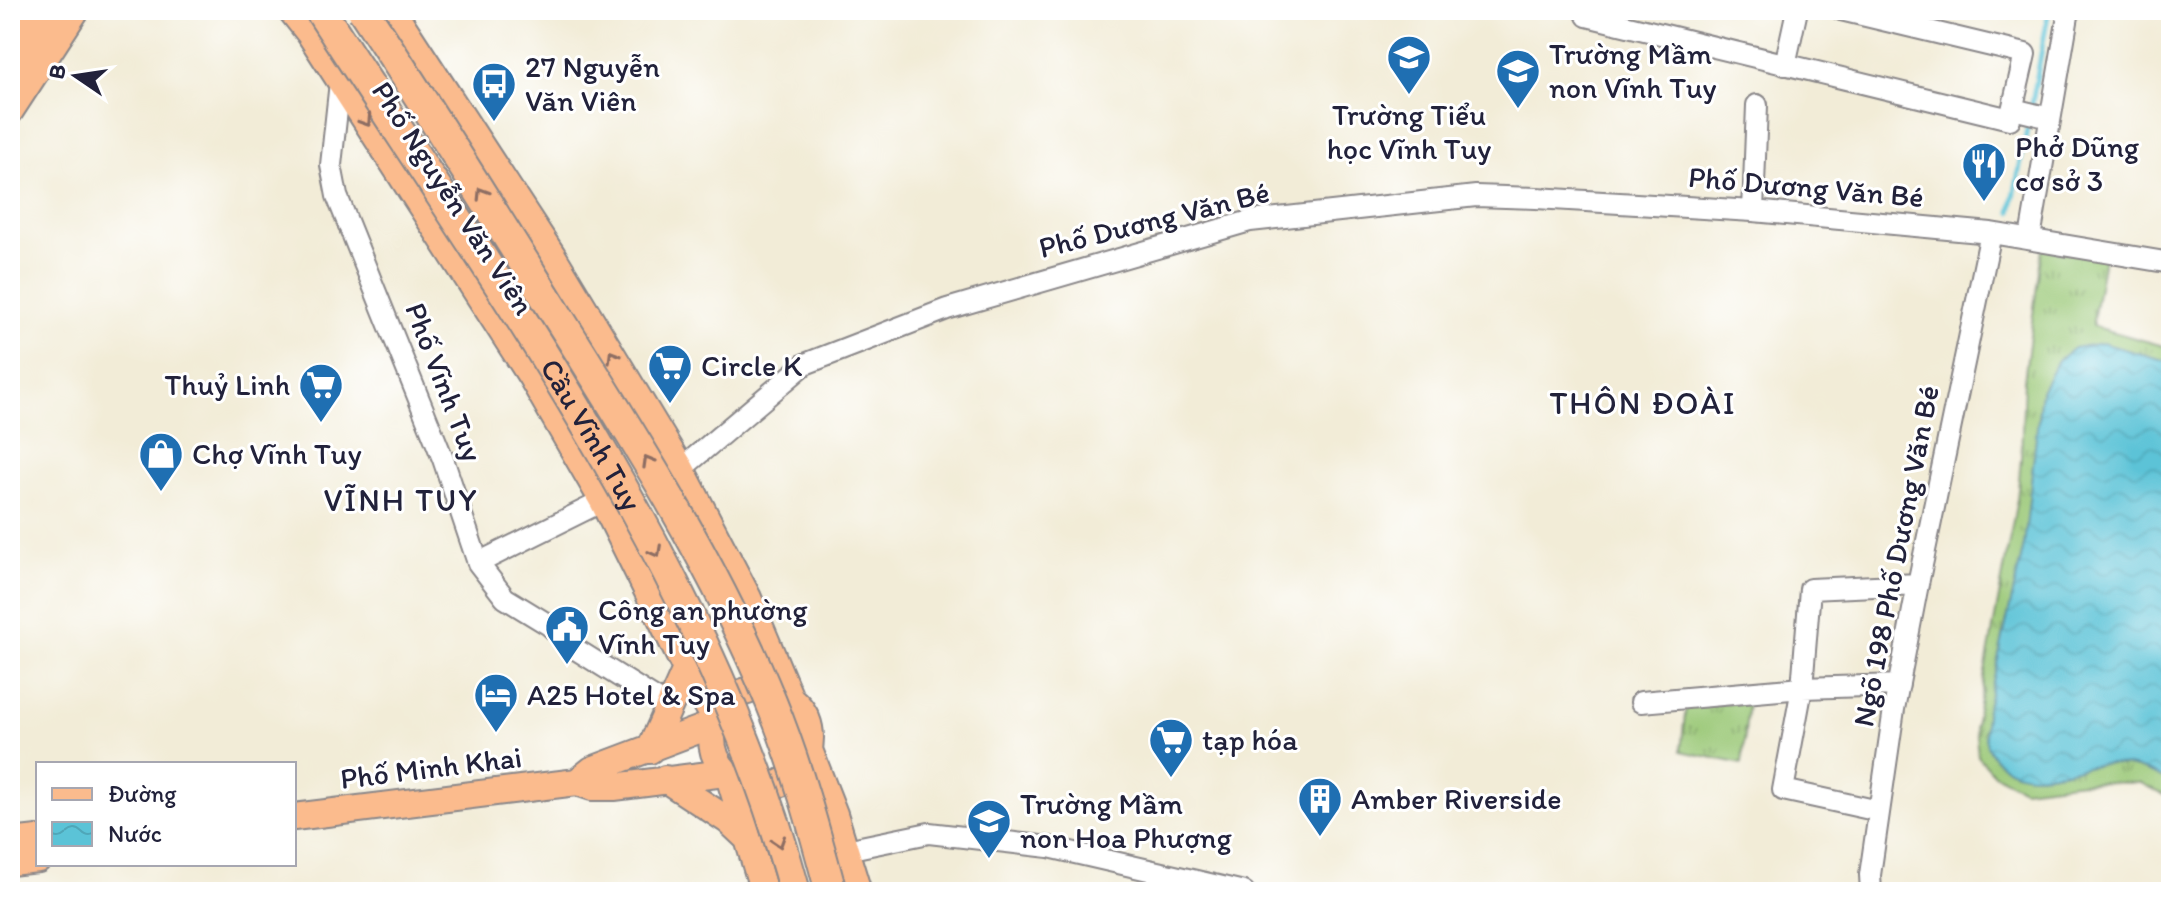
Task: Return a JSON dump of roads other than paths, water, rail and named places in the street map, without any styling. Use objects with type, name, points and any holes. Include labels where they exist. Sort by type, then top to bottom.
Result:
[{"type":"highway","name":"Cầu Vĩnh Tuy","points":[[320,10],[453,211],[568,394],[660,559],[756,769],[795,892]]},
{"type":"highway","name":"Cầu Vĩnh Tuy","points":[[363,10],[444,130],[646,456],[721,595],[771,702],[809,808],[831,892]]},
{"type":"main road","points":[[10,28],[21,10]]},
{"type":"main road","points":[[10,73],[47,10]]},
{"type":"main road","points":[[10,111],[76,10]]},
{"type":"main road","name":"Phố Nguyễn Văn Viên","points":[[291,10],[310,34],[531,376],[603,501],[715,722]]},
{"type":"main road","name":"Phố Nguyễn Văn Viên","points":[[392,10],[528,218],[681,469],[748,598],[790,698]]},
{"type":"main road","points":[[462,270],[467,273],[477,270],[501,258],[521,240],[527,230],[528,218]]},
{"type":"main road","points":[[500,331],[498,317],[502,307],[518,292],[542,279],[555,277],[568,282]]},
{"type":"main road","points":[[650,750],[686,669]]},
{"type":"main road","points":[[727,774],[749,787],[764,788],[780,785],[803,764],[809,750],[810,734],[806,717],[790,698],[762,687],[733,697],[721,709],[711,741],[715,757],[727,774],[764,892]]},
{"type":"main road","name":"Phố Minh Khai","points":[[577,782],[592,770],[650,750],[715,722]]},
{"type":"main road","points":[[809,750],[858,892]]},
{"type":"main road","name":"Phố Minh Khai","points":[[296,817],[577,782],[592,787],[614,787],[727,774]]},
{"type":"main road","points":[[665,779],[729,821],[746,837]]},
{"type":"main road","points":[[10,842],[36,839]]},
{"type":"main road","points":[[10,862],[36,859]]},
{"type":"street","points":[[1589,10],[1587,16],[2010,119],[2033,113]]},
{"type":"street","points":[[1785,65],[1797,10]]},
{"type":"street","points":[[1841,10],[2025,54],[2033,113],[2030,238]]},
{"type":"street","points":[[2033,113],[2069,10]]},
{"type":"street","name":"Phố Vĩnh Tuy","points":[[340,82],[331,165],[337,196],[443,459],[478,563],[505,598],[549,625],[577,650],[670,708]]},
{"type":"street","points":[[1753,211],[1757,105]]},
{"type":"street","name":"Phố Dương Văn Bé","points":[[681,469],[805,364],[947,309],[1250,221],[1476,196],[1753,211],[1991,233],[2171,263]]},
{"type":"street","name":"Ngõ 198 Phố Dương Văn Bé","points":[[1871,892],[1870,875],[1899,685],[1991,233]]},
{"type":"street","points":[[478,563],[603,501]]},
{"type":"street","points":[[1879,811],[1783,790],[1802,688],[1810,589],[1918,584]]},
{"type":"street","points":[[1641,702],[1802,688],[1899,685]]},
{"type":"street","points":[[846,850],[929,833],[1049,847],[1244,892]]},
{"type":"water","points":[[2102,343],[2171,362],[2171,783],[2140,769],[2116,764],[2041,775],[2016,772],[1995,759],[1985,736],[1986,712],[2024,545],[2041,391],[2058,360],[2074,348]]},
{"type":"waterway","points":[[2031,109],[2049,10]]},
{"type":"waterway","points":[[2011,212],[2029,119]]},
{"type":"place","name":"Trường Tiểu học Vĩnh Tuy","points":[[1409,96]]},
{"type":"place","name":"Trường Mầm non Vĩnh Tuy","points":[[1518,110]]},
{"type":"place","name":"27 Nguyễn Văn Viên","points":[[494,123]]},
{"type":"place","name":"Phở Dũng cơ sở 3","points":[[1984,203]]},
{"type":"place","name":"Circle K","points":[[670,405]]},
{"type":"place","name":"Thuỷ Linh","points":[[321,424]]},
{"type":"place","name":"Chợ Vĩnh Tuy","points":[[161,493]]},
{"type":"place","name":"Công an phường Vĩnh Tuy","points":[[567,666]]},
{"type":"place","name":"A25 Hotel & Spa","points":[[496,734]]},
{"type":"place","name":"tạp hóa","points":[[1171,779]]},
{"type":"place","name":"Amber Riverside","points":[[1320,838]]},
{"type":"place","name":"Trường Mầm non Hoa Phượng","points":[[989,860]]},
{"type":"district","name":"THÔN ĐOÀI","points":[[1643,403]]},
{"type":"district","name":"VĨNH TUY","points":[[401,500]]}]
